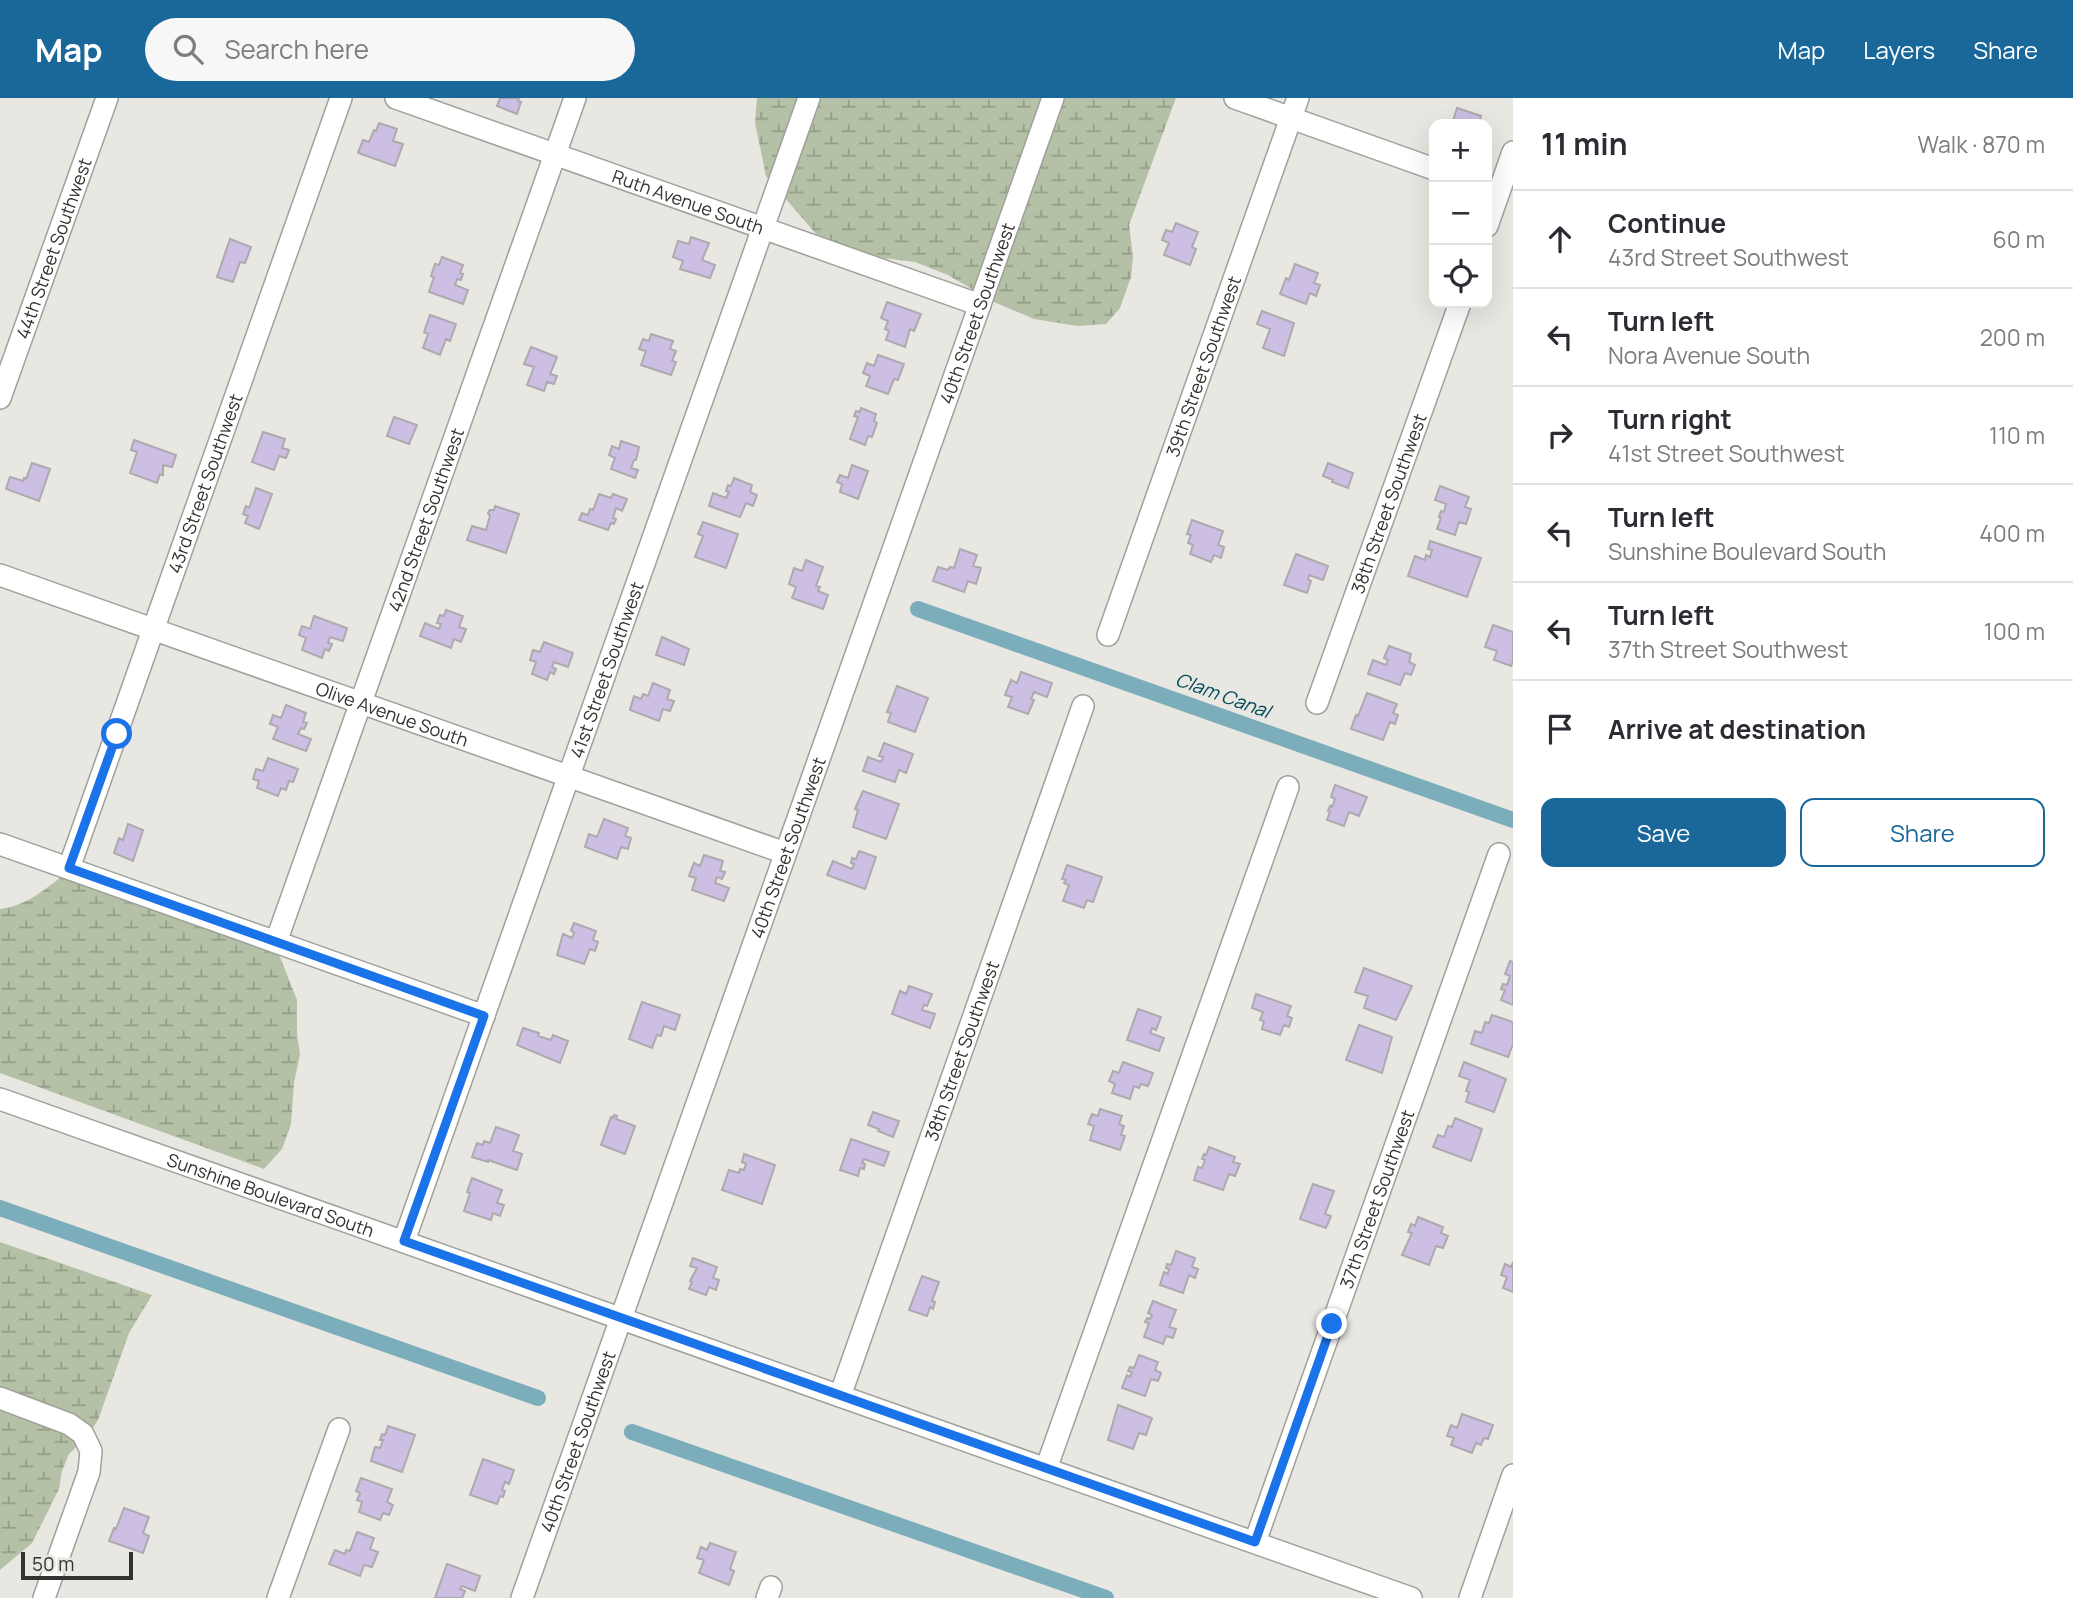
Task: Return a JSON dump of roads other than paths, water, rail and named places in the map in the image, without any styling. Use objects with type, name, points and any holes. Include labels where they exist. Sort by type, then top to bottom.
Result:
[{"type":"street","name":"44th Street Southwest","points":[[0,398],[107,98]]},
{"type":"street","name":"43rd Street Southwest","points":[[69,868],[341,98]]},
{"type":"street","name":"Ruth Avenue South","points":[[396,98],[980,304]]},
{"type":"street","name":"42nd Street Southwest","points":[[276,942],[575,98]]},
{"type":"street","name":"41st Street Southwest","points":[[404,1241],[808,98]]},
{"type":"street","name":"40th Street Southwest","points":[[522,1598],[1053,98]]},
{"type":"street","points":[[1235,98],[1295,108],[1429,167]]},
{"type":"street","name":"39th Street Southwest","points":[[1108,635],[1295,108]]},
{"type":"street","points":[[1492,213],[1513,152]]},
{"type":"street","name":"38th Street Southwest","points":[[1317,704],[1458,308]]},
{"type":"street","name":"Olive Avenue South","points":[[0,575],[786,853]]},
{"type":"street","name":"38th Street Southwest","points":[[840,1395],[1083,706]]},
{"type":"street","points":[[1046,1469],[1288,787]]},
{"type":"street","points":[[0,844],[484,1016]]},
{"type":"street","name":"37th Street Southwest","points":[[1255,1542],[1499,855]]},
{"type":"street","name":"Sunshine Boulevard South","points":[[0,1099],[1411,1598]]},
{"type":"street","points":[[0,1398],[69,1424],[83,1434],[91,1451],[89,1472],[44,1598]]},
{"type":"street","points":[[278,1598],[339,1429]]},
{"type":"street","points":[[1469,1598],[1513,1475]]},
{"type":"waterway","name":"Clam Canal","points":[[918,609],[1513,820]]},
{"type":"waterway","points":[[0,1208],[538,1398]]},
{"type":"waterway","points":[[632,1432],[1106,1598]]}]
